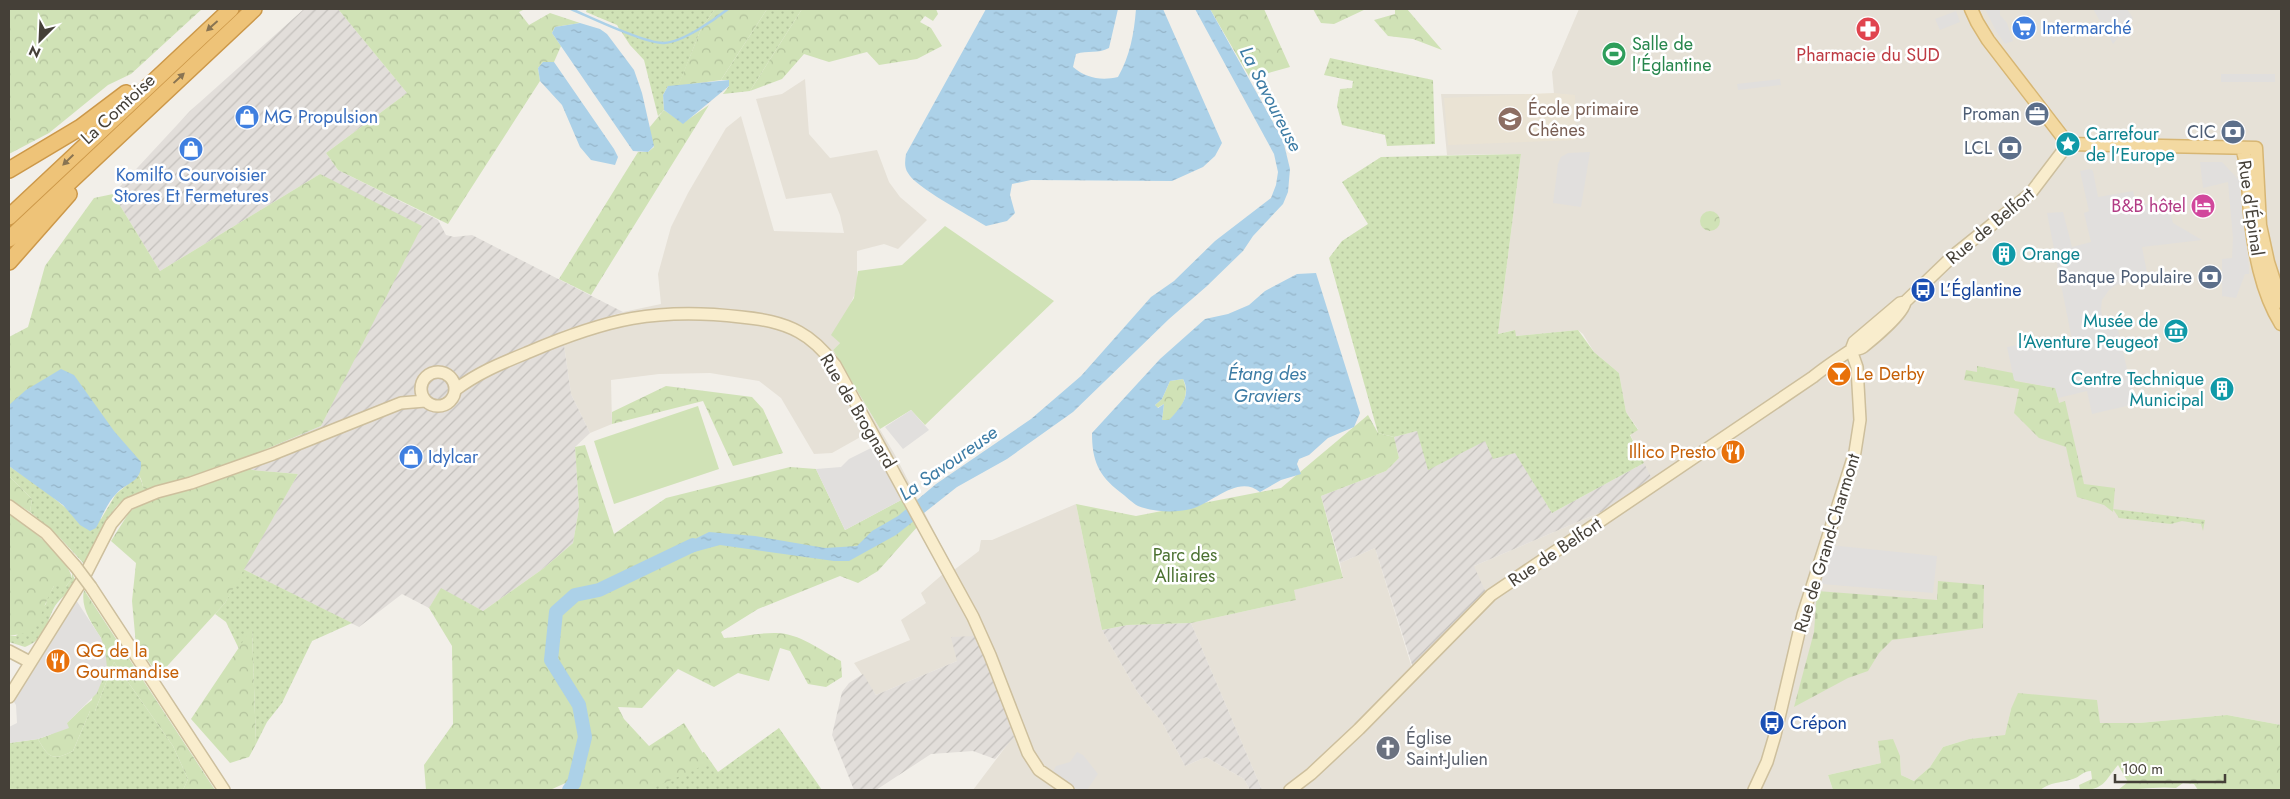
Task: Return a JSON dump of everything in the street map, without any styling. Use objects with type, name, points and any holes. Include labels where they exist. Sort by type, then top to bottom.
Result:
[{"type":"highway","name":"La Comtoise","points":[[9,217],[231,9]]},
{"type":"highway","name":"La Comtoise","points":[[9,239],[143,111],[254,9]]},
{"type":"highway","points":[[9,170],[81,127],[193,43]]},
{"type":"highway","points":[[9,262],[143,111]]},
{"type":"main road","points":[[1972,9],[1977,22],[1988,40],[2068,144],[2164,144],[2183,147],[2242,148]]},
{"type":"main road","name":"Rue d'Épinal","points":[[2281,302],[2269,269],[2260,225],[2256,148],[2242,148],[2246,162],[2254,243],[2270,300],[2281,324]]},
{"type":"street","name":"Rue de Belfort","points":[[1290,790],[1311,774],[1373,716],[1491,595],[1851,350],[1861,348],[1898,314],[1906,302],[1954,255],[2030,194],[2068,144]]},
{"type":"street","name":"Rue de Brognard","points":[[455,390],[476,374],[569,335],[626,318],[662,314],[700,314],[761,319],[783,324],[812,340],[836,365],[908,497],[990,655],[1028,754],[1039,770],[1068,790]]},
{"type":"street","name":"Rue de Grand-Charmont","points":[[1754,790],[1767,762],[1803,615],[1855,452],[1860,428],[1857,367],[1851,350]]},
{"type":"street","points":[[9,697],[84,577],[111,524],[128,504],[157,492],[191,483],[273,454],[401,403],[425,401],[436,406],[443,406],[454,397],[455,390],[451,377],[446,373],[432,372],[426,376],[420,387],[401,403]]},
{"type":"street","name":"Rue de Brognard","points":[[451,377],[476,374]]},
{"type":"street","points":[[420,387],[425,401]]},
{"type":"street","points":[[9,506],[46,533],[76,567],[224,790]]},
{"type":"street","points":[[9,651],[30,662]]},
{"type":"shaded area","points":[[304,9],[338,9],[407,93],[326,153],[338,170],[438,220],[446,235],[454,237],[472,235],[623,312],[562,331],[571,394],[590,433],[575,447],[579,508],[573,543],[544,568],[483,611],[441,589],[429,608],[402,594],[359,627],[243,569],[298,474],[252,470],[245,458],[321,426],[346,375],[320,174],[160,271],[113,194],[190,111]]},
{"type":"shaded area","points":[[1579,9],[2281,9],[2281,725],[2227,715],[2139,723],[2100,723],[2011,709],[2005,736],[1969,739],[1943,747],[1930,767],[1914,781],[1901,775],[1900,756],[1881,763],[1828,775],[1833,790],[1262,790],[1191,623],[1296,600],[1293,590],[1343,578],[1340,563],[1375,548],[1412,668],[1474,566],[1608,509],[1652,481],[1630,434],[1638,429],[1626,412],[1619,373],[1594,352],[1583,334],[1578,330],[1515,336],[1514,330],[1498,334],[1521,154],[1447,155],[1441,94],[1554,94],[1552,72]]},
{"type":"shaded area","points":[[1985,9],[2000,9],[2000,15],[2007,23],[2013,41],[2005,44]]},
{"type":"shaded area","points":[[2093,9],[2127,9],[2133,18],[2113,44]]},
{"type":"shaded area","points":[[1956,11],[1960,22],[1940,30],[1935,19]]},
{"type":"shaded area","points":[[2221,74],[2275,74],[2275,82],[2221,82]]},
{"type":"shaded area","points":[[805,79],[809,134],[830,158],[877,150],[889,182],[900,197],[927,220],[898,249],[884,244],[857,251],[857,289],[847,312],[840,343],[833,350],[895,455],[954,570],[979,551],[981,540],[992,540],[1076,504],[1102,630],[1138,693],[1162,722],[1185,766],[1206,757],[1244,779],[1250,790],[973,790],[1013,737],[957,661],[876,695],[854,663],[910,640],[901,620],[926,603],[921,593],[943,574],[903,499],[864,435],[832,453],[814,454],[781,398],[759,381],[710,373],[659,374],[611,380],[612,424],[590,433],[571,394],[562,331],[623,312],[661,304],[658,274],[671,227],[688,193],[726,128],[741,116],[774,231],[844,233],[840,215],[831,193],[786,199],[756,99],[782,94]]},
{"type":"shaded area","points":[[1780,79],[1781,85],[1738,90],[1737,84]]},
{"type":"shaded area","name":"École primaire Chênes","points":[[1554,93],[1575,95],[1576,140],[1448,145],[1444,98]]},
{"type":"shaded area","points":[[1590,152],[1581,207],[1553,203],[1558,164],[1561,157],[1568,153]]},
{"type":"shaded area","points":[[2200,162],[2222,162],[2239,180],[2249,274],[2245,274],[2236,298],[2222,296],[2222,259],[2232,258],[2233,238],[2228,182],[2203,188]]},
{"type":"shaded area","points":[[2090,169],[2093,171],[2098,197],[2133,191],[2137,206],[2168,201],[2173,223],[2202,240],[2142,247],[2148,278],[2116,285],[2109,290],[2102,300],[2101,308],[2104,328],[2117,325],[2135,404],[2092,414],[2087,391],[2058,398],[2055,388],[2014,380],[2007,347],[2023,344],[2041,346],[2072,340],[2047,213],[2063,212],[2072,247],[2091,242],[2084,213],[2089,211],[2080,171]]},
{"type":"shaded area","points":[[911,410],[929,430],[903,449],[885,427]]},
{"type":"shaded area","points":[[1417,431],[1485,441],[1515,452],[1552,513],[1644,463],[1653,481],[1608,509],[1474,566],[1486,593],[1413,668],[1375,548],[1340,563],[1321,496],[1386,471],[1399,458],[1394,437]]},
{"type":"shaded area","points":[[871,448],[903,499],[845,530],[816,469],[841,467],[849,459]]},
{"type":"shaded area","points":[[1829,545],[1937,556],[1933,593],[1821,584]]},
{"type":"shaded area","points":[[76,600],[101,638],[105,649],[107,668],[97,693],[67,723],[69,728],[38,739],[9,743],[9,727],[17,723],[16,705],[14,702],[11,702]]},
{"type":"shaded area","points":[[1191,623],[1262,790],[1250,790],[1244,779],[1206,757],[1185,766],[1162,722],[1138,693],[1102,630],[1128,625]]},
{"type":"shaded area","points":[[974,636],[984,653],[1014,737],[995,759],[973,751],[931,754],[876,790],[854,790],[832,735],[842,692],[849,683],[863,674],[876,695],[957,661],[951,637]]},
{"type":"shaded area","points":[[1077,752],[1083,755],[1098,774],[1087,790],[1068,790],[1049,779],[1056,766],[1070,762]]},
{"type":"green space","points":[[9,9],[202,9],[131,74],[108,85],[49,133],[9,154]]},
{"type":"green space","points":[[338,9],[525,9],[519,12],[529,25],[550,13],[580,23],[555,27],[552,33],[561,46],[554,62],[543,62],[538,68],[540,81],[448,224],[338,170],[326,153],[407,93]]},
{"type":"green space","points":[[587,9],[715,9],[701,29],[678,87],[668,86],[663,95],[664,110],[658,116],[644,60],[630,45],[617,25],[586,12]]},
{"type":"green space","points":[[715,9],[767,9],[721,80],[678,86],[701,29]]},
{"type":"green space","points":[[767,9],[802,9],[750,91],[723,94],[729,86],[729,80],[721,80]]},
{"type":"green space","points":[[802,9],[936,9],[938,14],[933,21],[925,16],[920,22],[931,28],[942,46],[917,59],[879,65],[867,52],[829,62],[804,54],[782,79],[750,91]]},
{"type":"green space","points":[[1210,9],[1264,9],[1290,67],[1250,78]]},
{"type":"green space","points":[[1313,9],[1366,9],[1334,24],[1321,23]]},
{"type":"green space","points":[[1395,9],[1407,9],[1442,50],[1413,39],[1388,36],[1374,20],[1395,14]]},
{"type":"green space","points":[[1330,58],[1433,80],[1435,144],[1387,146],[1385,135],[1342,125],[1337,106],[1340,89],[1352,88],[1353,81],[1324,75]]},
{"type":"green space","points":[[709,105],[591,295],[559,279],[638,152],[648,152],[654,147],[649,128],[664,110],[683,123]]},
{"type":"green space","points":[[1521,154],[1498,334],[1515,330],[1516,336],[1578,330],[1594,352],[1619,373],[1626,412],[1638,430],[1630,435],[1644,463],[1552,513],[1515,453],[1493,459],[1485,441],[1428,470],[1417,431],[1394,437],[1378,433],[1329,258],[1342,241],[1368,224],[1342,182],[1381,157]]},
{"type":"green space","points":[[320,174],[422,226],[321,426],[245,458],[252,470],[298,474],[225,603],[159,675],[136,645],[132,601],[136,563],[111,541],[130,511],[147,502],[141,479],[118,438],[9,414],[9,337],[28,327],[45,266],[94,198],[113,194],[160,271]]},
{"type":"green space","points":[[1710,211],[1717,214],[1720,221],[1717,228],[1710,231],[1703,228],[1700,221],[1703,214]]},
{"type":"green space","points":[[945,226],[1054,301],[925,425],[911,410],[880,429],[833,350],[840,343],[831,335],[854,298],[858,271],[902,265]]},
{"type":"green space","points":[[1977,366],[2013,373],[2015,381],[2056,388],[2059,403],[2065,401],[2084,484],[2115,488],[2113,512],[2104,505],[2077,497],[2066,447],[2039,438],[2014,413],[2019,389],[1964,380],[1966,370],[1977,372]]},
{"type":"green space","points":[[1183,379],[1186,391],[1183,402],[1169,421],[1162,420],[1164,404],[1157,408],[1155,405],[1162,399],[1170,381]]},
{"type":"green space","points":[[666,386],[752,397],[763,409],[783,453],[733,466],[703,401],[612,424],[612,412]]},
{"type":"green space","points":[[698,406],[719,469],[614,504],[594,441]]},
{"type":"green space","name":"Parc des Alliaires","points":[[1368,415],[1378,433],[1394,437],[1399,458],[1386,471],[1321,496],[1343,578],[1294,590],[1296,600],[1191,623],[1128,625],[1102,630],[1076,504],[1136,516],[1281,488]]},
{"type":"green space","points":[[585,445],[614,534],[666,498],[790,467],[816,469],[845,530],[903,499],[918,526],[878,571],[858,583],[840,576],[758,609],[721,632],[724,638],[783,633],[809,642],[841,661],[842,677],[826,687],[808,684],[790,651],[780,648],[769,681],[738,673],[714,687],[678,669],[642,708],[618,707],[624,719],[649,746],[684,723],[709,763],[649,790],[577,790],[570,781],[550,790],[426,790],[424,765],[453,724],[452,646],[429,608],[441,588],[483,611],[544,568],[573,543],[579,508],[575,447]]},
{"type":"green space","points":[[9,466],[43,489],[67,509],[101,519],[116,494],[139,475],[145,492],[133,495],[114,509],[101,532],[86,566],[60,538],[30,512],[32,499],[9,476]]},
{"type":"green space","points":[[9,476],[32,499],[30,512],[9,499]]},
{"type":"green space","points":[[2113,509],[2205,520],[2203,531],[2201,524],[2182,521],[2171,524],[2119,518]]},
{"type":"green space","points":[[9,514],[56,552],[64,562],[72,579],[66,586],[54,586],[32,632],[9,636]]},
{"type":"green space","points":[[243,569],[352,623],[312,641],[282,703],[267,722],[256,744],[252,629],[239,649],[226,622],[215,614],[225,603]]},
{"type":"green space","points":[[72,573],[76,582],[55,606],[42,635],[25,647],[9,642],[9,636],[16,636],[46,604],[47,598],[54,586],[66,586],[72,579]]},
{"type":"green space","points":[[1938,581],[1984,585],[1983,628],[1892,640],[1879,653],[1868,671],[1848,678],[1794,707],[1814,632],[1817,591],[1937,600]]},
{"type":"green space","points":[[84,590],[215,790],[183,790],[188,779],[173,746],[114,662],[95,711],[90,711],[73,751],[56,757],[45,751],[38,739],[61,728],[92,700],[101,638],[85,609]]},
{"type":"green space","points":[[252,628],[256,744],[249,757],[230,763],[191,719]]},
{"type":"green space","points":[[114,662],[173,746],[188,779],[183,790],[9,790],[9,743],[38,739],[45,751],[56,757],[73,751],[90,711],[95,711]]},
{"type":"green space","points":[[2018,693],[2097,700],[2100,723],[2139,723],[2227,715],[2281,725],[2281,790],[2198,790],[2194,784],[2183,783],[2176,788],[2161,787],[2118,790],[2128,782],[2118,765],[2103,784],[2088,790],[2080,790],[2079,785],[2092,779],[2091,771],[2073,779],[2048,785],[2040,790],[1833,790],[1828,775],[1881,763],[1878,741],[1893,739],[1900,756],[1901,775],[1914,781],[1930,767],[1943,747],[1969,739],[2005,735],[2011,709]]},
{"type":"green space","points":[[779,728],[822,790],[639,790],[704,752],[718,772]]},
{"type":"water","points":[[986,9],[1118,9],[1109,48],[1101,51],[1076,54],[1073,67],[1088,76],[1106,79],[1118,77],[1126,61],[1131,44],[1136,9],[1163,9],[1222,143],[1215,156],[1203,167],[1172,181],[1031,180],[1012,184],[1010,195],[1015,213],[1007,221],[986,226],[956,209],[913,179],[905,166],[906,154]]},
{"type":"water","name":"La Savoureuse","points":[[1195,9],[1210,9],[1283,140],[1290,169],[1288,192],[1283,204],[1253,236],[1243,251],[1169,319],[1073,412],[1007,459],[957,487],[896,535],[849,561],[834,561],[720,545],[676,557],[677,548],[709,532],[755,536],[825,548],[857,546],[872,531],[898,516],[936,484],[1031,419],[1081,376],[1151,297],[1174,281],[1215,241],[1271,198],[1278,172],[1274,154]]},
{"type":"water","points":[[580,23],[600,29],[607,34],[634,70],[642,93],[654,146],[648,152],[633,151],[552,33],[555,27]]},
{"type":"water","points":[[543,62],[554,62],[614,149],[618,157],[615,165],[591,160],[580,147],[562,105],[540,81],[538,68]]},
{"type":"water","points":[[729,80],[729,86],[683,124],[664,110],[663,95],[668,86]]},
{"type":"water","name":"Étang des Graviers","points":[[1316,273],[1360,413],[1354,427],[1328,438],[1309,455],[1299,459],[1297,464],[1301,474],[1281,480],[1260,492],[1252,487],[1234,488],[1199,506],[1178,511],[1157,511],[1136,505],[1112,486],[1101,473],[1093,451],[1092,433],[1160,359],[1205,319],[1228,314],[1249,305],[1265,291],[1297,274]],"holes":[[[1183,379],[1186,391],[1181,406],[1169,420],[1162,420],[1164,404],[1158,408],[1155,405],[1162,399],[1170,381]]]},
{"type":"water","points":[[61,369],[74,375],[114,431],[141,462],[141,469],[137,478],[113,498],[96,528],[90,531],[80,525],[63,505],[9,466],[9,405],[26,390]]},
{"type":"waterway","points":[[571,9],[632,35],[664,43],[689,35],[728,9]]},
{"type":"waterway","name":"La Savoureuse","points":[[569,790],[574,783],[585,737],[579,705],[551,660],[556,612],[575,595],[599,590],[693,545]]},
{"type":"place","name":"Intermarché","points":[[2024,28]]},
{"type":"place","name":"Pharmacie du SUD","points":[[1868,29]]},
{"type":"place","name":"Salle de l'Églantine","points":[[1614,54]]},
{"type":"place","name":"Proman","points":[[2037,114]]},
{"type":"place","name":"MG Propulsion","points":[[247,117]]},
{"type":"place","name":"École primaire Chênes","points":[[1510,119]]},
{"type":"place","name":"CIC","points":[[2233,132]]},
{"type":"place","name":"Carrefour de l'Europe","points":[[2068,144]]},
{"type":"place","name":"LCL","points":[[2010,148]]},
{"type":"place","name":"Komilfo Courvoisier Stores Et Fermetures","points":[[191,149]]},
{"type":"place","name":"B&B hôtel","points":[[2203,206]]},
{"type":"place","name":"Orange","points":[[2004,254]]},
{"type":"place","name":"Banque Populaire","points":[[2210,277]]},
{"type":"place","name":"L’Églantine","points":[[1923,290]]},
{"type":"place","name":"Musée de l'Aventure Peugeot","points":[[2176,331]]},
{"type":"place","name":"Le Derby","points":[[1839,374]]},
{"type":"place","name":"Centre Technique Municipal","points":[[2222,389]]},
{"type":"place","name":"Illico Presto","points":[[1733,452]]},
{"type":"place","name":"Idylcar","points":[[411,457]]},
{"type":"place","name":"QG de la Gourmandise","points":[[58,661]]},
{"type":"place","name":"Crépon","points":[[1772,723]]},
{"type":"place","name":"Église Saint-Julien","points":[[1388,748]]}]
